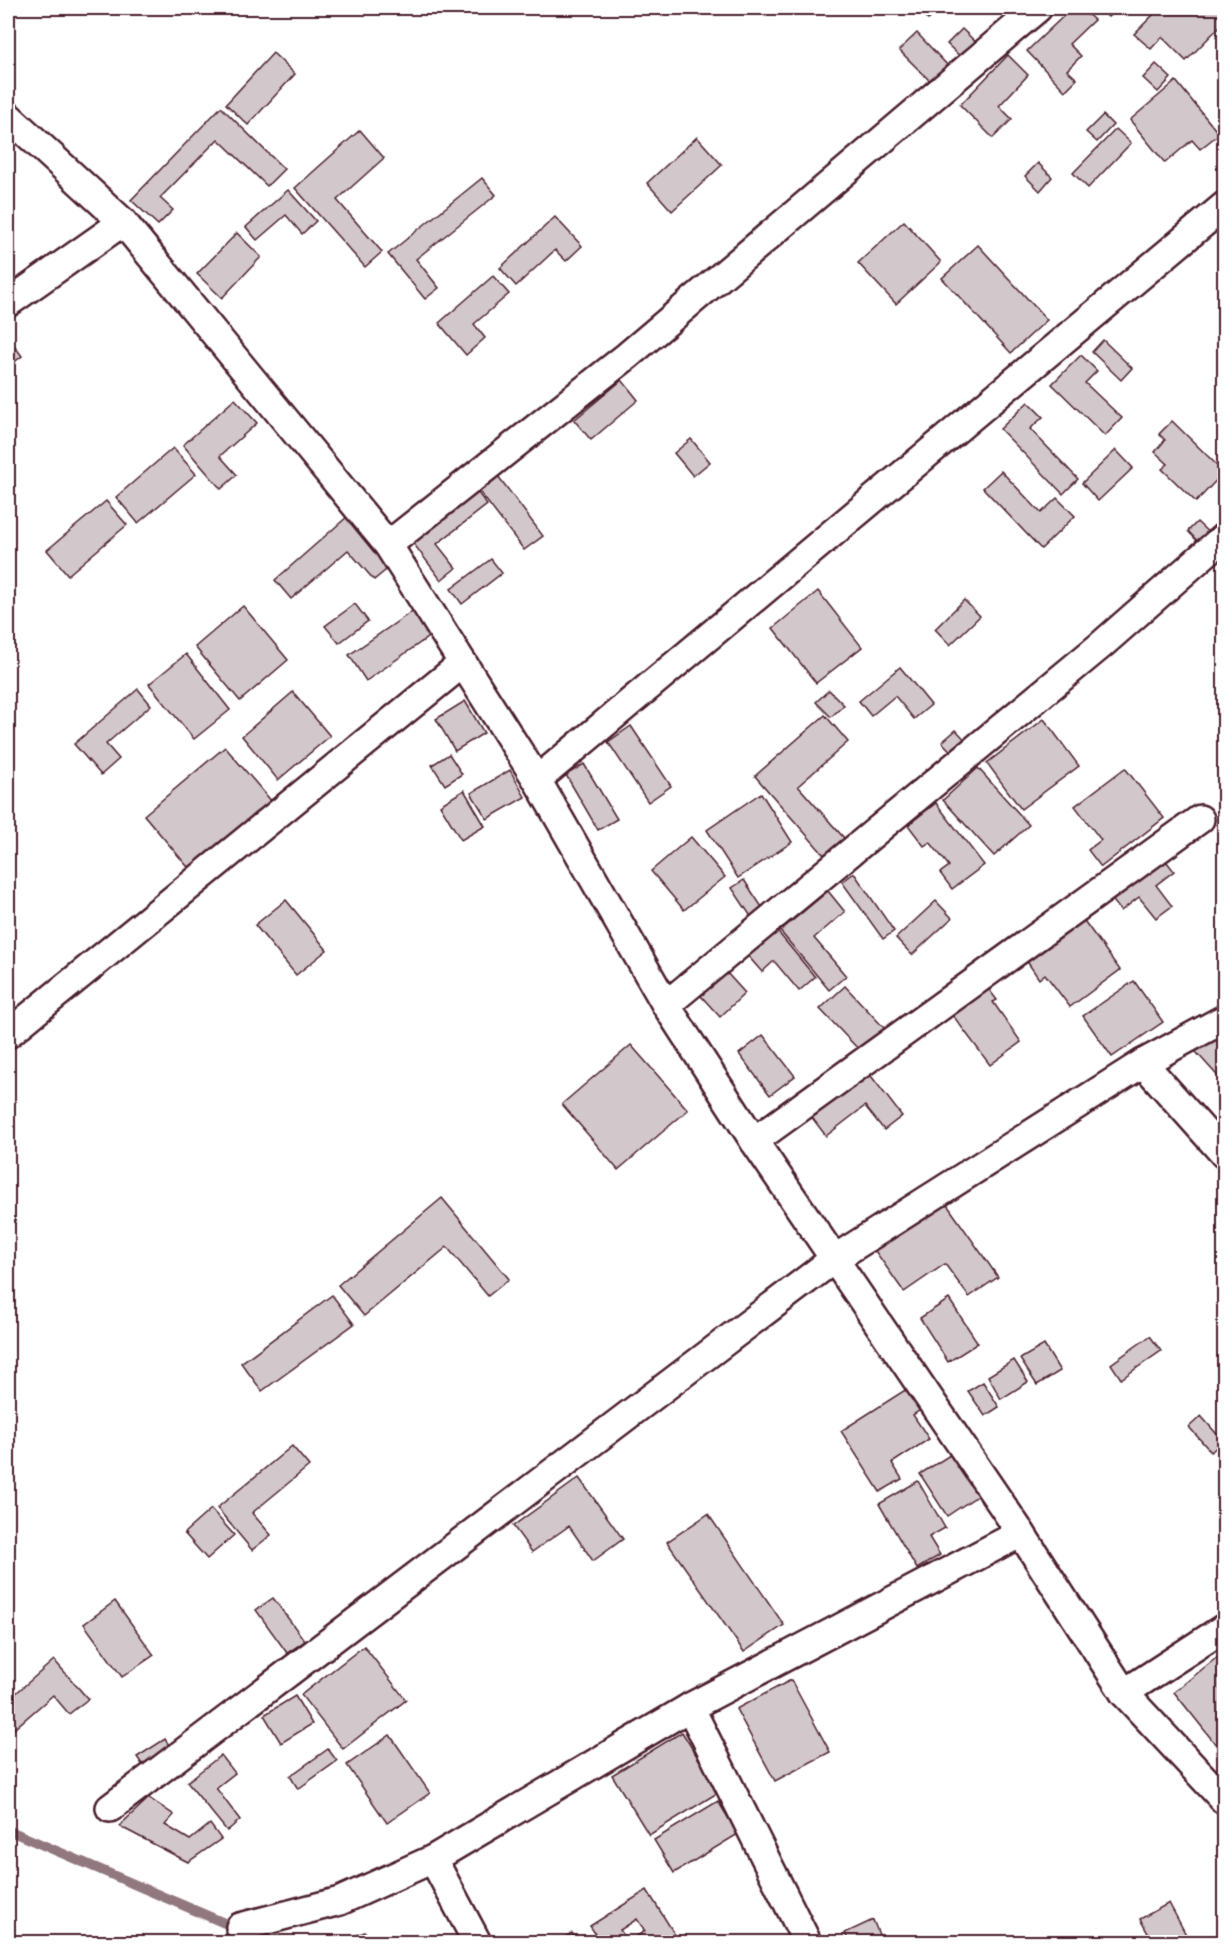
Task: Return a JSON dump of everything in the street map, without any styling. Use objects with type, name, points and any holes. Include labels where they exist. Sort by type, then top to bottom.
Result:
[{"type":"street","points":[[388,545],[627,356],[1038,8]]},
{"type":"street","points":[[8,116],[123,222],[388,545],[537,780],[666,1005],[754,1141],[916,1376],[1124,1693],[1224,1800]]},
{"type":"street","points":[[537,780],[1224,206]]},
{"type":"street","points":[[8,303],[123,222]]},
{"type":"street","points":[[666,1005],[1100,646],[1224,537]]},
{"type":"street","points":[[8,1034],[463,663]]},
{"type":"street","points":[[754,1141],[1200,819]]},
{"type":"street","points":[[110,1808],[834,1259],[1143,1063],[1224,1019]]},
{"type":"street","points":[[1143,1063],[1224,1154]]},
{"type":"street","points":[[240,1927],[340,1901],[433,1859],[690,1707],[1021,1533]]},
{"type":"street","points":[[1124,1693],[1224,1628]]},
{"type":"street","points":[[690,1707],[807,1942]]},
{"type":"street","points":[[433,1859],[477,1942]]},
{"type":"building","points":[[917,8],[943,8],[928,20]]},
{"type":"building","points":[[1072,8],[1081,8],[1094,20],[1069,44],[1081,56],[1067,70],[1077,79],[1065,91],[1027,51]]},
{"type":"building","points":[[1099,8],[1118,8],[1108,17]]},
{"type":"building","points":[[1160,8],[1222,8],[1224,22],[1186,61],[1162,37],[1151,49],[1134,34]]},
{"type":"building","points":[[962,29],[981,47],[966,62],[947,44]]},
{"type":"building","points":[[917,33],[950,68],[933,84],[899,50]]},
{"type":"building","points":[[273,53],[295,74],[248,125],[226,104]]},
{"type":"building","points":[[1008,55],[1028,75],[999,106],[1012,119],[993,138],[960,105]]},
{"type":"building","points":[[1156,64],[1171,78],[1158,92],[1143,78]]},
{"type":"building","points":[[1176,81],[1219,134],[1200,149],[1192,140],[1165,163],[1130,120]]},
{"type":"building","points":[[221,107],[284,169],[267,186],[218,139],[160,198],[173,210],[158,225],[131,200]]},
{"type":"building","points":[[1103,115],[1113,125],[1097,142],[1086,132]]},
{"type":"building","points":[[1116,129],[1131,143],[1088,188],[1073,173]]},
{"type":"building","points":[[360,130],[384,158],[337,200],[382,252],[365,267],[295,188]]},
{"type":"building","points":[[697,137],[722,165],[672,211],[647,183]]},
{"type":"building","points":[[1038,163],[1052,177],[1040,191],[1025,176]]},
{"type":"building","points":[[482,178],[496,195],[416,259],[439,288],[425,299],[388,254]]},
{"type":"building","points":[[288,190],[316,221],[302,234],[286,215],[257,240],[246,227]]},
{"type":"building","points":[[555,217],[582,246],[566,261],[555,250],[516,286],[500,268]]},
{"type":"building","points":[[904,221],[941,262],[896,304],[858,263]]},
{"type":"building","points":[[237,233],[261,257],[222,298],[197,274]]},
{"type":"building","points":[[978,245],[1047,320],[1011,353],[942,278]]},
{"type":"building","points":[[493,276],[509,294],[474,324],[485,338],[466,355],[439,323]]},
{"type":"building","points":[[8,337],[22,356],[8,367]]},
{"type":"building","points":[[1103,340],[1132,368],[1121,380],[1092,352]]},
{"type":"building","points":[[1081,355],[1097,371],[1085,383],[1122,418],[1105,436],[1052,384]]},
{"type":"building","points":[[622,380],[638,400],[591,440],[574,420]]},
{"type":"building","points":[[235,399],[257,423],[220,456],[237,475],[221,489],[183,445]]},
{"type":"building","points":[[1028,402],[1043,417],[1030,429],[1078,479],[1063,494],[1000,429]]},
{"type":"building","points":[[1172,421],[1224,472],[1196,502],[1162,469],[1168,464],[1155,452],[1165,440],[1159,434]]},
{"type":"building","points":[[691,439],[710,462],[693,476],[674,453]]},
{"type":"building","points":[[173,448],[196,474],[138,523],[116,497]]},
{"type":"building","points":[[1116,450],[1133,468],[1098,501],[1082,483]]},
{"type":"building","points":[[1001,471],[1041,513],[1057,498],[1075,516],[1041,549],[983,488]]},
{"type":"building","points":[[498,476],[543,536],[524,550],[479,491]]},
{"type":"building","points":[[476,490],[487,505],[437,544],[456,568],[441,580],[410,539]]},
{"type":"building","points":[[106,501],[127,525],[68,575],[47,550]]},
{"type":"building","points":[[348,516],[391,566],[374,580],[348,550],[291,599],[275,580]]},
{"type":"building","points":[[1197,522],[1212,536],[1202,546],[1188,531]]},
{"type":"building","points":[[491,559],[502,573],[462,604],[451,589]]},
{"type":"building","points":[[818,591],[862,647],[816,683],[773,628]]},
{"type":"building","points":[[964,600],[980,616],[950,645],[935,629]]},
{"type":"building","points":[[355,604],[368,621],[339,643],[325,626]]},
{"type":"building","points":[[243,606],[288,660],[240,701],[195,647]]},
{"type":"building","points":[[417,608],[434,633],[366,681],[349,655]]},
{"type":"building","points":[[186,654],[230,710],[194,739],[149,684]]},
{"type":"building","points":[[900,667],[931,705],[914,719],[895,696],[871,716],[859,701]]},
{"type":"building","points":[[138,689],[151,705],[106,744],[119,759],[101,775],[74,744]]},
{"type":"building","points":[[829,690],[844,705],[831,717],[816,702]]},
{"type":"building","points":[[293,692],[330,736],[278,780],[242,736]]},
{"type":"building","points":[[465,701],[484,733],[455,751],[436,719]]},
{"type":"building","points":[[825,715],[848,742],[798,786],[852,847],[832,864],[755,776]]},
{"type":"building","points":[[1044,719],[1079,766],[1021,809],[987,763]]},
{"type":"building","points":[[631,726],[671,786],[648,802],[608,742]]},
{"type":"building","points":[[956,730],[971,746],[958,759],[942,742]]},
{"type":"building","points":[[225,747],[273,803],[192,872],[144,815]]},
{"type":"building","points":[[449,754],[462,774],[445,785],[432,765]]},
{"type":"building","points":[[584,764],[617,819],[598,830],[566,775]]},
{"type":"building","points":[[978,768],[1029,825],[994,856],[943,800]]},
{"type":"building","points":[[1125,768],[1164,818],[1101,867],[1088,850],[1101,840],[1075,806]]},
{"type":"building","points":[[510,770],[525,797],[487,819],[471,793]]},
{"type":"building","points":[[464,790],[485,826],[461,840],[440,805]]},
{"type":"building","points":[[761,793],[792,842],[738,878],[707,830]]},
{"type":"building","points":[[936,803],[984,865],[952,889],[940,873],[949,866],[930,842],[924,846],[908,825]]},
{"type":"building","points":[[691,837],[725,877],[684,910],[651,871]]},
{"type":"building","points":[[1163,857],[1174,871],[1156,885],[1172,906],[1156,918],[1139,897],[1121,911],[1110,897]]},
{"type":"building","points":[[854,873],[894,931],[883,939],[842,882]]},
{"type":"building","points":[[744,880],[764,910],[752,918],[732,888]]},
{"type":"building","points":[[828,891],[845,912],[814,938],[846,976],[829,990],[780,931]]},
{"type":"building","points":[[286,900],[327,950],[296,975],[255,925]]},
{"type":"building","points":[[936,901],[952,918],[912,955],[896,938]]},
{"type":"building","points":[[1082,918],[1120,970],[1070,1007],[1045,974],[1039,979],[1026,960]]},
{"type":"building","points":[[777,931],[815,977],[799,991],[774,961],[762,972],[748,956]]},
{"type":"building","points":[[726,972],[745,993],[720,1017],[701,996]]},
{"type":"building","points":[[1134,981],[1163,1022],[1112,1057],[1083,1016]]},
{"type":"building","points":[[845,986],[886,1030],[862,1053],[820,1009]]},
{"type":"building","points":[[987,987],[997,1000],[993,1002],[1021,1042],[990,1065],[951,1013]]},
{"type":"building","points":[[1224,1032],[1224,1083],[1195,1051]]},
{"type":"building","points":[[763,1035],[795,1076],[770,1095],[739,1054]]},
{"type":"building","points":[[631,1045],[688,1110],[618,1170],[562,1104]]},
{"type":"building","points":[[868,1072],[902,1116],[884,1130],[865,1106],[826,1136],[810,1115]]},
{"type":"building","points":[[442,1198],[509,1279],[488,1296],[447,1247],[364,1316],[338,1285]]},
{"type":"building","points":[[943,1199],[998,1277],[969,1297],[945,1264],[904,1292],[873,1248]]},
{"type":"building","points":[[332,1295],[354,1324],[262,1391],[241,1363]]},
{"type":"building","points":[[949,1299],[978,1343],[948,1362],[920,1318]]},
{"type":"building","points":[[1150,1336],[1161,1351],[1121,1379],[1111,1364]]},
{"type":"building","points":[[1044,1345],[1060,1371],[1037,1385],[1020,1359]]},
{"type":"building","points":[[1014,1360],[1028,1382],[1001,1399],[988,1376]]},
{"type":"building","points":[[983,1382],[999,1407],[985,1416],[968,1391]]},
{"type":"building","points":[[913,1385],[926,1406],[913,1415],[929,1439],[892,1463],[902,1479],[880,1492],[841,1431]]},
{"type":"building","points":[[1201,1416],[1223,1441],[1211,1452],[1189,1427]]},
{"type":"building","points":[[292,1446],[309,1466],[252,1513],[271,1535],[252,1550],[217,1508]]},
{"type":"building","points":[[956,1451],[983,1492],[947,1516],[920,1474]]},
{"type":"building","points":[[579,1478],[623,1539],[593,1561],[569,1526],[532,1552],[513,1526]]},
{"type":"building","points":[[918,1481],[945,1528],[929,1537],[940,1555],[917,1569],[879,1504]]},
{"type":"building","points":[[211,1509],[234,1535],[207,1559],[184,1533]]},
{"type":"building","points":[[708,1514],[784,1625],[744,1652],[667,1542]]},
{"type":"building","points":[[273,1598],[305,1641],[287,1653],[256,1610]]},
{"type":"building","points":[[115,1601],[154,1655],[122,1677],[84,1624]]},
{"type":"building","points":[[364,1646],[406,1700],[343,1749],[301,1695]]},
{"type":"building","points":[[1221,1654],[1224,1658],[1224,1740],[1217,1746],[1174,1692]]},
{"type":"building","points":[[54,1660],[88,1699],[69,1714],[53,1695],[8,1734],[8,1700]]},
{"type":"building","points":[[791,1680],[830,1752],[775,1781],[736,1709]]},
{"type":"building","points":[[295,1696],[312,1724],[281,1743],[264,1715]]},
{"type":"building","points":[[682,1732],[719,1792],[649,1835],[612,1775]]},
{"type":"building","points":[[390,1735],[430,1793],[387,1823],[347,1765]]},
{"type":"building","points":[[165,1739],[172,1750],[144,1767],[137,1757]]},
{"type":"building","points":[[328,1749],[337,1761],[298,1789],[290,1776]]},
{"type":"building","points":[[221,1755],[235,1773],[216,1788],[240,1820],[227,1831],[187,1782]]},
{"type":"building","points":[[149,1798],[174,1815],[165,1825],[190,1840],[210,1824],[221,1839],[188,1862],[119,1826]]},
{"type":"building","points":[[718,1801],[738,1834],[674,1873],[654,1840]]},
{"type":"building","points":[[647,1890],[677,1938],[670,1942],[642,1942],[637,1936],[645,1931],[637,1919],[620,1930],[628,1942],[601,1942],[590,1926]]},
{"type":"building","points":[[1169,1903],[1190,1942],[1139,1942],[1150,1937],[1140,1919]]},
{"type":"building","points":[[873,1920],[882,1942],[849,1942],[845,1933]]},
{"type":"building","points":[[365,1932],[369,1942],[338,1942]]},
{"type":"building","points":[[572,1933],[578,1942],[556,1942]]},
{"type":"waterway","points":[[8,1830],[229,1925],[229,1942]]}]
